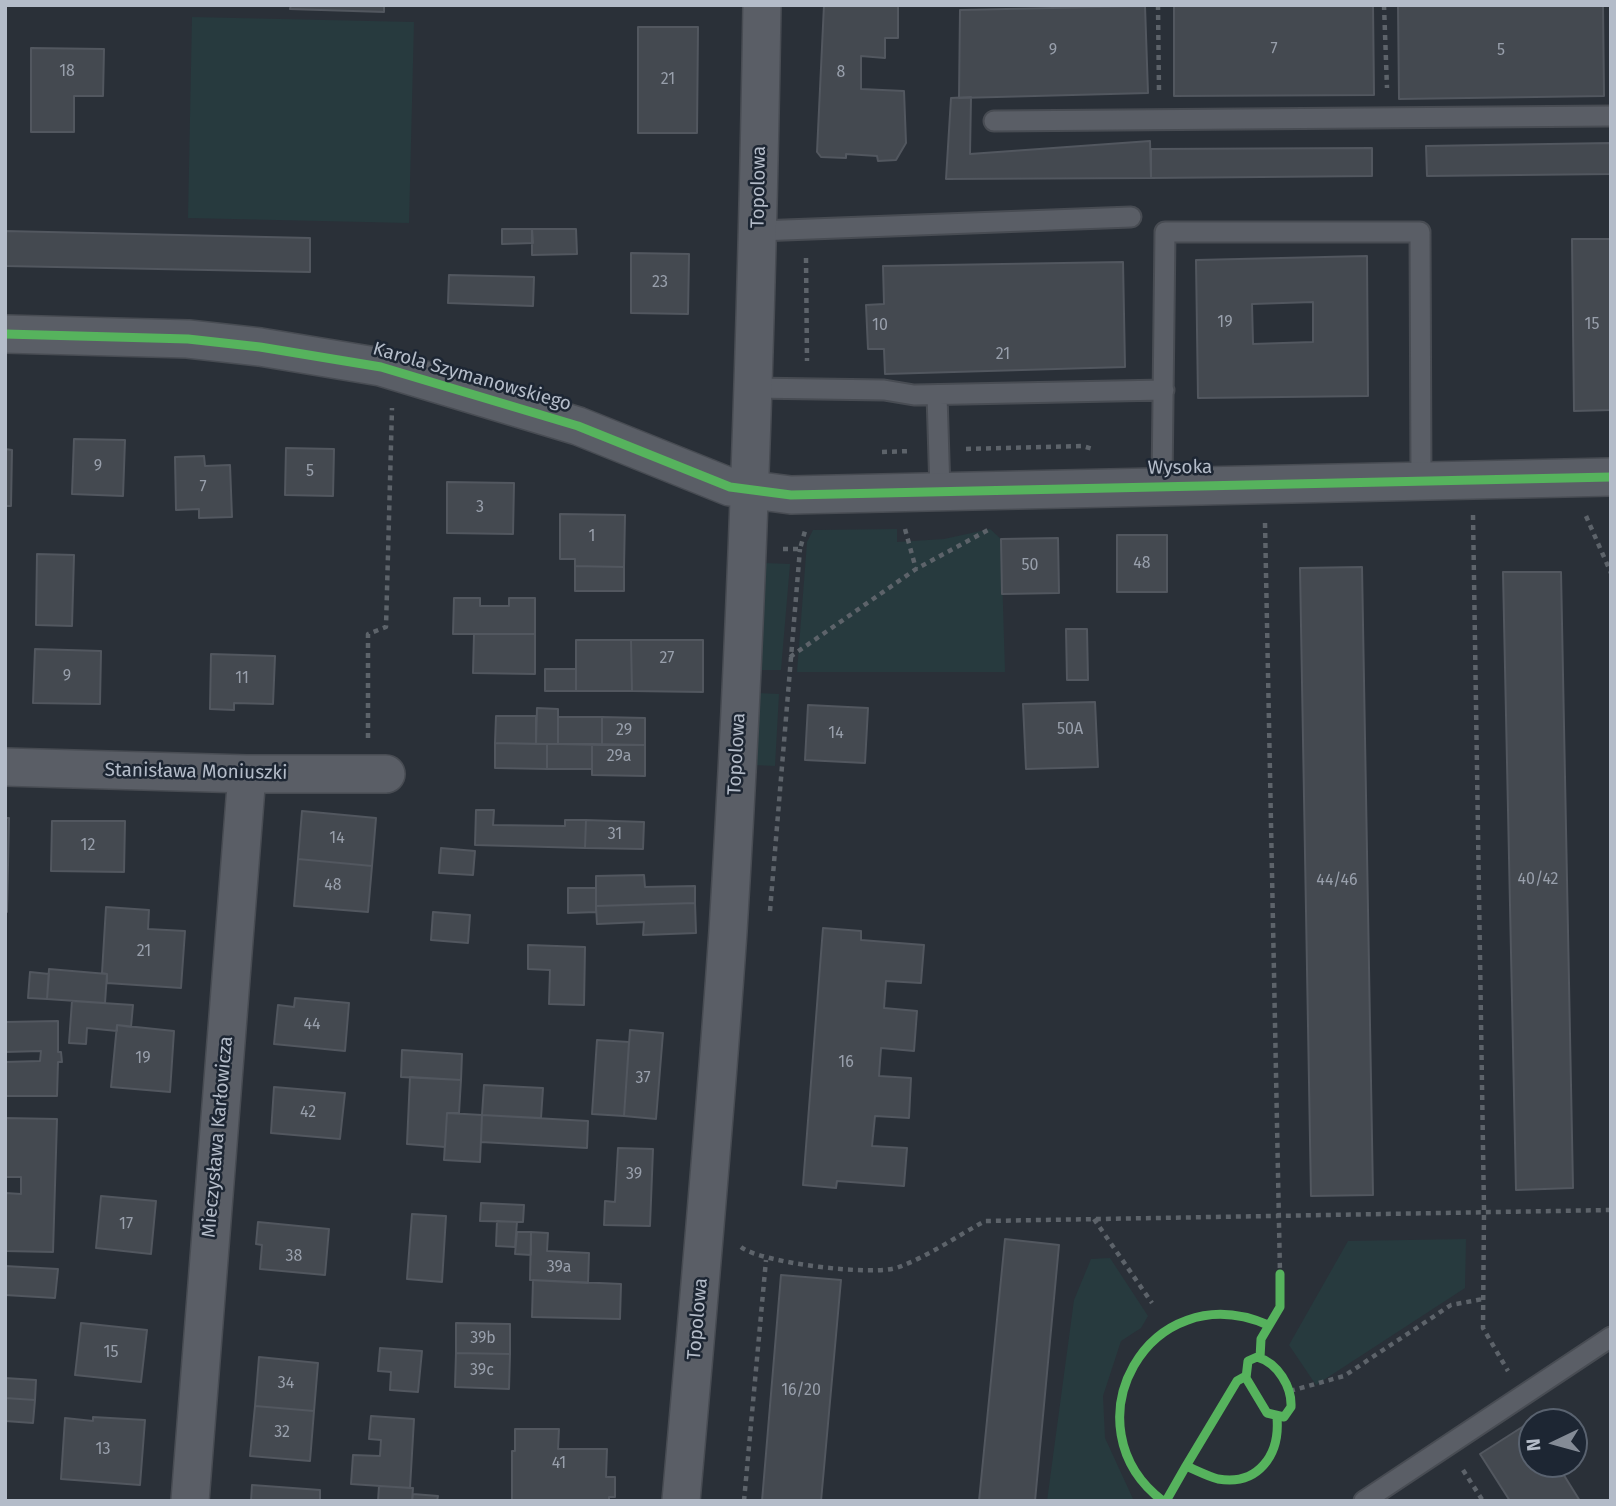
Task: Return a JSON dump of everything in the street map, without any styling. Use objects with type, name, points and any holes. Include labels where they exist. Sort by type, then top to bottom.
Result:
[{"type":"street","name":"Topolowa","points":[[681,1501],[710,1179],[725,974],[750,491],[762,5]]},
{"type":"street","name":"Karola Szymanowskiego","points":[[5,334],[188,339],[260,347],[381,367],[578,426],[730,487],[750,491]]},
{"type":"street","name":"Wysoka","points":[[750,491],[791,495],[1611,477]]},
{"type":"street","name":"Stanisława Moniuszki","points":[[5,767],[247,774],[377,774]]},
{"type":"street","name":"Mieczysława Karłowicza","points":[[190,1501],[247,774]]},
{"type":"lane","points":[[994,121],[1611,116]]},
{"type":"lane","points":[[758,230],[1131,217]]},
{"type":"lane","points":[[1163,485],[1165,232],[1420,232],[1421,480]]},
{"type":"lane","points":[[753,388],[937,395],[1164,390]]},
{"type":"lane","points":[[937,395],[940,491]]},
{"type":"lane","points":[[1364,1501],[1611,1337]]},
{"type":"path","points":[[1158,5],[1160,119]]},
{"type":"path","points":[[1384,5],[1388,118]]},
{"type":"path","points":[[806,229],[807,389]]},
{"type":"path","points":[[377,774],[369,634],[386,626],[392,395]]},
{"type":"path","points":[[1581,504],[1611,573]]},
{"type":"path","points":[[1472,506],[1484,1211],[1483,1328],[1522,1396]]},
{"type":"path","points":[[1265,511],[1280,1285]]},
{"type":"path","points":[[902,519],[916,569]]},
{"type":"path","points":[[769,925],[789,658],[800,550],[806,523]]},
{"type":"path","points":[[789,658],[916,569],[990,529]]},
{"type":"path","points":[[746,550],[800,550]]},
{"type":"path","points":[[739,1242],[747,1252],[766,1260],[874,1271],[898,1268],[985,1221],[1611,1210]]},
{"type":"path","points":[[1094,1219],[1154,1308]]},
{"type":"path","points":[[744,1501],[766,1260]]},
{"type":"path","points":[[1284,1380],[1291,1394],[1344,1376],[1451,1305],[1483,1299]]},
{"type":"path","points":[[1448,1445],[1483,1501]]},
{"type":"green space","points":[[192,17],[414,22],[409,223],[188,218]]},
{"type":"green space","points":[[897,529],[897,542],[944,539],[990,529],[1001,539],[1005,672],[797,672],[807,542],[813,530]]},
{"type":"green space","points":[[764,563],[790,564],[781,670],[759,670]]},
{"type":"green space","points":[[757,693],[779,694],[775,766],[754,765]]},
{"type":"green space","points":[[1466,1239],[1465,1288],[1316,1385],[1289,1345],[1348,1241]]},
{"type":"green space","points":[[1110,1258],[1148,1316],[1141,1328],[1121,1341],[1103,1396],[1105,1438],[1134,1501],[1047,1501],[1074,1300],[1091,1259]]},
{"type":"building","points":[[291,5],[384,5],[384,12],[290,9]]},
{"type":"building","points":[[824,5],[898,5],[898,38],[885,38],[885,58],[861,56],[861,89],[904,91],[906,143],[896,160],[878,161],[877,156],[846,154],[846,158],[821,157],[817,152]]},
{"type":"building","points":[[1174,5],[1373,5],[1374,95],[1174,96]]},
{"type":"building","points":[[1603,5],[1604,96],[1399,99],[1398,6]]},
{"type":"building","points":[[1145,6],[1148,93],[959,98],[960,10]]},
{"type":"building","points":[[638,27],[698,27],[697,133],[638,133]]},
{"type":"building","points":[[31,48],[104,49],[103,96],[74,96],[74,132],[31,132]]},
{"type":"building","points":[[971,97],[970,154],[1150,141],[1151,178],[946,179],[951,98]]},
{"type":"building","points":[[1611,143],[1611,174],[1427,176],[1426,146]]},
{"type":"building","points":[[1372,148],[1372,176],[1151,178],[1151,149]]},
{"type":"building","points":[[502,229],[532,229],[533,243],[502,244]]},
{"type":"building","points":[[532,229],[576,229],[577,254],[532,255]]},
{"type":"building","points":[[5,231],[310,238],[310,272],[5,266]]},
{"type":"building","points":[[1572,239],[1611,239],[1611,410],[1574,411]]},
{"type":"building","points":[[631,253],[689,254],[688,314],[631,313]]},
{"type":"building","points":[[1367,256],[1368,396],[1198,398],[1196,260]],"holes":[[[1313,302],[1313,342],[1253,344],[1252,304]]]},
{"type":"building","points":[[1123,262],[1125,367],[885,374],[884,349],[868,349],[866,305],[884,304],[883,266]]},
{"type":"building","points":[[449,275],[534,277],[533,306],[448,303]]},
{"type":"building","points":[[74,439],[125,440],[123,496],[72,494]]},
{"type":"building","points":[[286,448],[334,449],[333,496],[285,495]]},
{"type":"building","points":[[5,449],[12,450],[11,506],[5,506]]},
{"type":"building","points":[[204,456],[205,466],[230,465],[232,517],[199,518],[199,509],[176,510],[175,457]]},
{"type":"building","points":[[447,482],[514,483],[513,534],[447,533]]},
{"type":"building","points":[[560,514],[625,515],[624,567],[575,566],[575,559],[560,559]]},
{"type":"building","points":[[1117,535],[1167,535],[1167,592],[1117,592]]},
{"type":"building","points":[[1058,538],[1059,593],[1002,594],[1001,539]]},
{"type":"building","points":[[37,554],[74,555],[72,626],[36,625]]},
{"type":"building","points":[[575,566],[624,567],[624,591],[575,591]]},
{"type":"building","points":[[1362,567],[1373,1195],[1311,1196],[1300,568]]},
{"type":"building","points":[[1503,572],[1561,572],[1573,1188],[1516,1190]]},
{"type":"building","points":[[454,598],[480,598],[480,606],[509,606],[509,598],[535,598],[535,634],[453,634]]},
{"type":"building","points":[[1066,629],[1087,629],[1088,680],[1067,680]]},
{"type":"building","points":[[474,634],[535,634],[535,674],[473,673]]},
{"type":"building","points":[[576,640],[631,640],[632,691],[576,691]]},
{"type":"building","points":[[631,640],[703,640],[703,692],[632,691]]},
{"type":"building","points":[[35,649],[101,651],[100,704],[33,703]]},
{"type":"building","points":[[211,654],[275,656],[273,704],[234,703],[234,710],[210,709]]},
{"type":"building","points":[[545,669],[576,669],[576,691],[545,691]]},
{"type":"building","points":[[1095,702],[1098,767],[1026,769],[1023,704]]},
{"type":"building","points":[[808,705],[868,708],[865,763],[805,760]]},
{"type":"building","points":[[537,708],[558,709],[558,744],[536,744]]},
{"type":"building","points":[[496,716],[536,716],[536,744],[495,743]]},
{"type":"building","points":[[558,717],[602,717],[602,745],[558,744]]},
{"type":"building","points":[[602,717],[645,718],[645,745],[602,745]]},
{"type":"building","points":[[495,743],[547,744],[547,769],[495,768]]},
{"type":"building","points":[[547,744],[592,744],[592,769],[547,769]]},
{"type":"building","points":[[592,744],[645,745],[645,776],[592,775]]},
{"type":"building","points":[[476,810],[494,810],[493,825],[565,826],[565,820],[586,820],[585,848],[475,845]]},
{"type":"building","points":[[302,811],[376,818],[372,866],[298,859]]},
{"type":"building","points":[[5,818],[9,818],[7,912],[5,912]]},
{"type":"building","points":[[586,820],[644,822],[643,849],[585,848]]},
{"type":"building","points":[[52,821],[125,821],[124,872],[51,871]]},
{"type":"building","points":[[441,848],[475,851],[473,875],[439,873]]},
{"type":"building","points":[[298,859],[372,866],[368,912],[294,906]]},
{"type":"building","points":[[644,875],[645,887],[695,886],[695,903],[596,906],[596,876]]},
{"type":"building","points":[[568,888],[596,888],[596,912],[568,913]]},
{"type":"building","points":[[695,903],[696,933],[643,935],[644,922],[597,924],[596,906]]},
{"type":"building","points":[[106,907],[149,910],[148,929],[185,931],[181,988],[107,983],[107,974],[102,973]]},
{"type":"building","points":[[433,912],[470,915],[468,943],[431,940]]},
{"type":"building","points":[[823,928],[861,931],[861,940],[924,945],[921,983],[886,981],[884,1008],[917,1011],[914,1051],[881,1048],[879,1076],[911,1078],[909,1118],[875,1116],[872,1146],[907,1148],[904,1186],[837,1181],[836,1188],[803,1185]]},
{"type":"building","points":[[528,945],[585,947],[584,1005],[549,1004],[550,970],[528,969]]},
{"type":"building","points":[[49,969],[107,974],[105,1003],[47,999]]},
{"type":"building","points":[[30,972],[49,974],[47,999],[28,998]]},
{"type":"building","points":[[295,998],[349,1003],[345,1051],[274,1044],[278,1005],[294,1007]]},
{"type":"building","points":[[72,1001],[133,1005],[131,1027],[117,1025],[117,1031],[87,1028],[86,1044],[69,1043]]},
{"type":"building","points":[[58,1021],[58,1052],[61,1052],[62,1062],[58,1062],[57,1096],[5,1096],[5,1062],[40,1061],[41,1051],[5,1052],[5,1022]]},
{"type":"building","points":[[117,1025],[174,1031],[170,1092],[111,1087]]},
{"type":"building","points":[[630,1030],[663,1033],[656,1119],[624,1116]]},
{"type":"building","points":[[597,1040],[629,1042],[624,1116],[592,1114]]},
{"type":"building","points":[[402,1050],[462,1054],[461,1080],[401,1077]]},
{"type":"building","points":[[410,1077],[461,1080],[459,1113],[447,1113],[445,1147],[407,1144]]},
{"type":"building","points":[[484,1085],[543,1088],[541,1118],[482,1115]]},
{"type":"building","points":[[274,1087],[345,1093],[340,1139],[271,1133]]},
{"type":"building","points":[[447,1113],[482,1115],[480,1162],[444,1160]]},
{"type":"building","points":[[482,1115],[588,1121],[587,1148],[481,1142]]},
{"type":"building","points":[[5,1118],[57,1119],[53,1252],[5,1251],[5,1193],[21,1194],[21,1177],[5,1177]]},
{"type":"building","points":[[618,1148],[653,1149],[650,1226],[604,1225],[605,1201],[615,1202]]},
{"type":"building","points":[[101,1196],[156,1201],[151,1254],[96,1248]]},
{"type":"building","points":[[481,1203],[524,1205],[523,1222],[480,1221]]},
{"type":"building","points":[[412,1214],[446,1216],[442,1282],[407,1279]]},
{"type":"building","points":[[497,1221],[517,1222],[515,1247],[496,1246]]},
{"type":"building","points":[[258,1222],[329,1229],[325,1275],[260,1269],[262,1245],[256,1244]]},
{"type":"building","points":[[517,1232],[531,1232],[531,1255],[515,1254]]},
{"type":"building","points":[[531,1232],[548,1233],[547,1251],[589,1253],[588,1283],[530,1280]]},
{"type":"building","points":[[1005,1239],[1059,1245],[1035,1501],[979,1501]]},
{"type":"building","points":[[5,1266],[58,1269],[55,1298],[5,1295]]},
{"type":"building","points":[[781,1275],[841,1280],[821,1501],[762,1501]]},
{"type":"building","points":[[533,1280],[621,1284],[620,1319],[532,1317]]},
{"type":"building","points":[[81,1323],[147,1330],[141,1382],[75,1375]]},
{"type":"building","points":[[456,1323],[510,1324],[510,1354],[456,1353]]},
{"type":"building","points":[[380,1348],[422,1351],[418,1392],[390,1390],[391,1372],[378,1371]]},
{"type":"building","points":[[456,1353],[510,1354],[509,1389],[455,1387]]},
{"type":"building","points":[[259,1357],[318,1363],[314,1411],[255,1406]]},
{"type":"building","points":[[5,1378],[36,1380],[35,1400],[5,1398]]},
{"type":"building","points":[[5,1398],[35,1400],[33,1423],[5,1421]]},
{"type":"building","points":[[255,1406],[314,1411],[310,1461],[250,1456]]},
{"type":"building","points":[[371,1416],[414,1419],[410,1488],[351,1484],[353,1455],[380,1456],[381,1440],[369,1439]]},
{"type":"building","points":[[93,1417],[145,1420],[140,1485],[61,1479],[65,1418],[93,1421]]},
{"type":"building","points":[[515,1429],[559,1429],[558,1449],[607,1449],[606,1477],[615,1477],[615,1497],[609,1497],[609,1501],[512,1501]]},
{"type":"building","points":[[1518,1430],[1518,1478],[1566,1478],[1580,1501],[1510,1501],[1480,1454]]},
{"type":"building","points":[[252,1485],[320,1490],[320,1501],[251,1501]]},
{"type":"building","points":[[379,1486],[413,1488],[412,1501],[378,1501]]},
{"type":"building","points":[[413,1494],[438,1496],[437,1501],[412,1501]]},
{"type":"cycle path","points":[[5,334],[188,339],[260,347],[381,367],[578,426],[730,487],[791,495],[1611,477]]},
{"type":"cycle path","points":[[1260,1358],[1261,1339],[1280,1307],[1280,1274]]},
{"type":"cycle path","points":[[1163,1501],[1134,1470],[1121,1435],[1122,1399],[1134,1366],[1156,1338],[1187,1320],[1225,1315],[1268,1325]]},
{"type":"cycle path","points":[[1257,1357],[1277,1370],[1286,1384],[1291,1407],[1284,1417],[1267,1413],[1246,1378],[1248,1361],[1257,1357]]},
{"type":"cycle path","points":[[1186,1466],[1237,1381],[1246,1376]]},
{"type":"cycle path","points":[[1166,1501],[1186,1466],[1218,1479],[1245,1478],[1255,1473],[1264,1465],[1275,1444],[1277,1418]]}]
